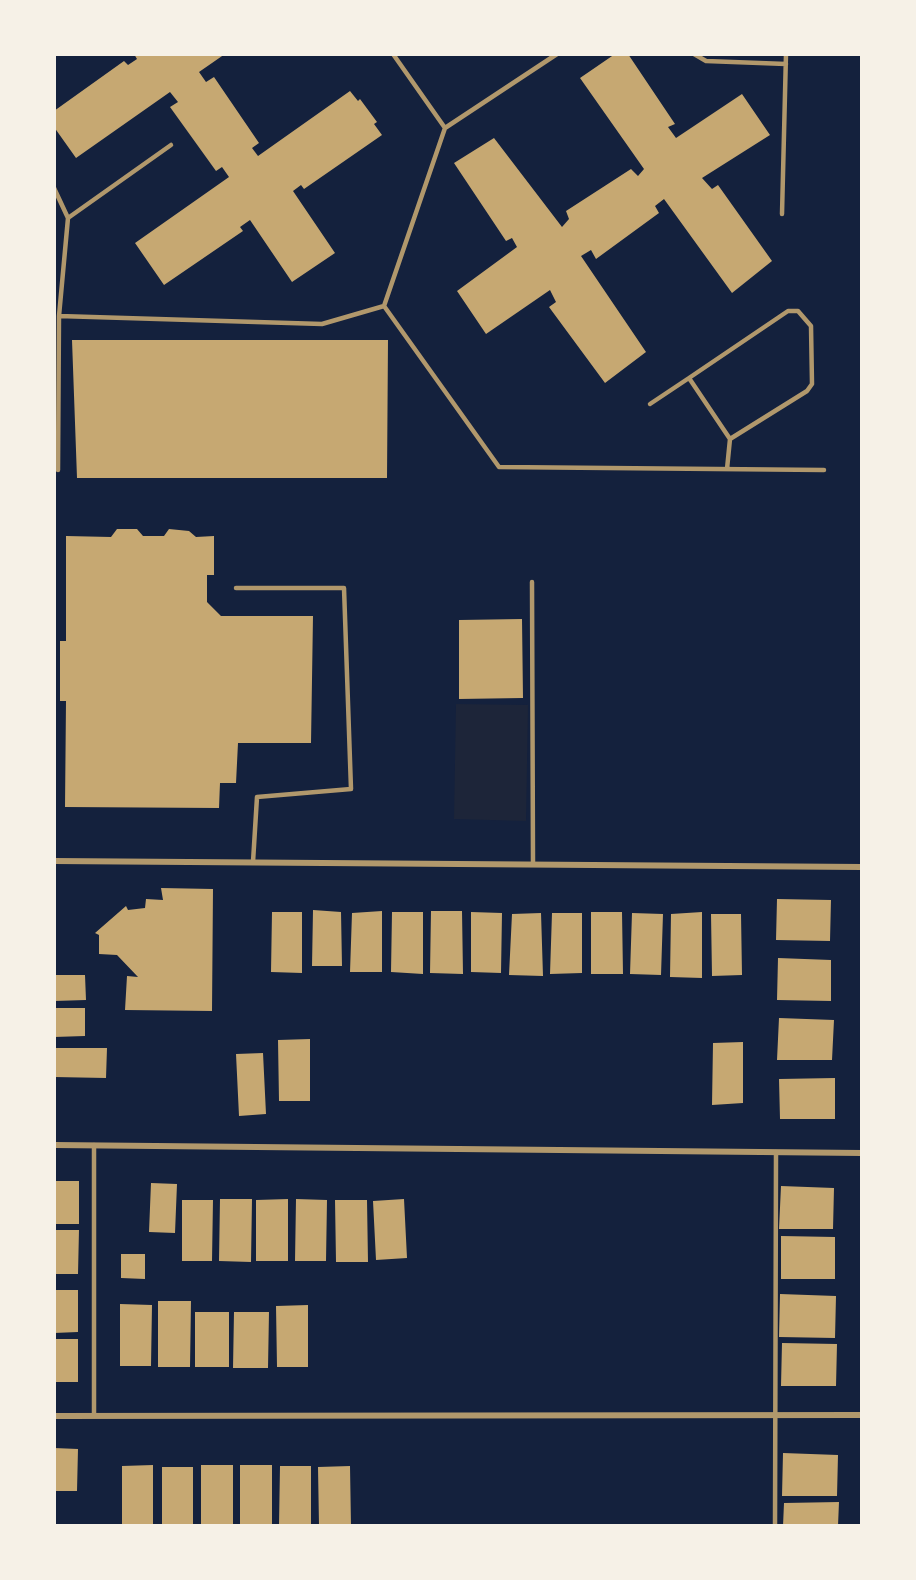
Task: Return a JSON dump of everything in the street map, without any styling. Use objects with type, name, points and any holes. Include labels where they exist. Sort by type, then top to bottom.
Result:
[{"type":"street","points":[[54,861],[862,867]]},
{"type":"street","points":[[54,1144],[862,1153]]},
{"type":"street","points":[[54,1416],[862,1415]]},
{"type":"lane","points":[[393,54],[445,128]]},
{"type":"lane","points":[[384,306],[445,128],[557,54]]},
{"type":"lane","points":[[694,54],[706,61],[786,64]]},
{"type":"lane","points":[[782,214],[786,54]]},
{"type":"lane","points":[[68,218],[171,145]]},
{"type":"lane","points":[[54,188],[68,218],[60,316],[58,470]]},
{"type":"lane","points":[[60,316],[322,324],[384,306]]},
{"type":"lane","points":[[384,306],[500,467],[824,470]]},
{"type":"lane","points":[[650,404],[788,311],[798,311],[811,326],[812,384],[807,391],[730,439]]},
{"type":"lane","points":[[689,378],[730,439],[727,469]]},
{"type":"lane","points":[[532,582],[533,864]]},
{"type":"lane","points":[[236,588],[344,588],[351,789],[257,797],[253,862]]},
{"type":"lane","points":[[94,1145],[94,1416]]},
{"type":"lane","points":[[775,1526],[776,1152]]},
{"type":"shaded area","points":[[456,704],[528,705],[526,821],[454,819]]},
{"type":"building","points":[[134,54],[225,54],[199,72],[206,82],[214,77],[259,143],[252,148],[258,156],[350,91],[358,101],[360,99],[377,122],[374,124],[382,135],[304,189],[301,185],[293,191],[335,253],[292,282],[250,220],[240,227],[243,231],[164,285],[135,243],[229,177],[222,167],[216,171],[170,107],[178,102],[170,92],[76,158],[54,127],[54,111],[124,61],[128,65],[137,59]]},
{"type":"building","points":[[615,54],[628,54],[675,124],[668,127],[676,138],[742,94],[770,135],[702,178],[712,189],[718,185],[772,261],[732,293],[664,199],[655,206],[659,213],[596,259],[591,250],[581,256],[646,352],[605,383],[549,307],[556,302],[550,290],[486,334],[457,291],[517,247],[512,238],[506,241],[454,163],[494,138],[562,227],[569,219],[566,211],[631,169],[638,176],[644,169],[580,78]]},
{"type":"building","points":[[72,340],[388,340],[387,478],[77,478]]},
{"type":"building","points":[[117,529],[137,529],[143,536],[164,536],[169,529],[189,531],[196,537],[214,536],[214,575],[207,575],[207,602],[221,616],[313,616],[311,743],[238,743],[236,783],[220,783],[219,808],[65,807],[66,701],[60,701],[60,641],[66,641],[66,536],[111,537]]},
{"type":"building","points":[[522,619],[523,698],[459,699],[459,620]]},
{"type":"building","points":[[161,888],[213,889],[212,1011],[125,1010],[127,976],[138,977],[117,955],[99,954],[99,935],[95,933],[126,906],[128,910],[145,908],[146,899],[163,900]]},
{"type":"building","points":[[777,899],[831,900],[830,941],[776,940]]},
{"type":"building","points":[[313,910],[341,912],[342,966],[312,966]]},
{"type":"building","points":[[382,911],[382,972],[350,972],[352,913]]},
{"type":"building","points":[[431,911],[462,911],[463,974],[430,973]]},
{"type":"building","points":[[272,912],[302,912],[302,973],[271,972]]},
{"type":"building","points":[[392,912],[423,912],[423,974],[391,972]]},
{"type":"building","points":[[471,912],[502,913],[501,973],[471,972]]},
{"type":"building","points":[[591,912],[622,912],[623,974],[591,974]]},
{"type":"building","points":[[702,912],[702,978],[670,977],[671,914]]},
{"type":"building","points":[[541,913],[543,976],[509,975],[512,914]]},
{"type":"building","points":[[552,913],[582,913],[582,973],[550,974]]},
{"type":"building","points":[[632,913],[663,914],[661,975],[630,974]]},
{"type":"building","points":[[711,914],[741,914],[742,975],[712,976]]},
{"type":"building","points":[[778,958],[831,960],[831,1001],[777,1000]]},
{"type":"building","points":[[54,975],[85,975],[86,1000],[54,1001]]},
{"type":"building","points":[[54,1008],[85,1008],[85,1036],[54,1037]]},
{"type":"building","points":[[779,1018],[834,1020],[832,1060],[777,1060]]},
{"type":"building","points":[[310,1039],[310,1101],[279,1101],[278,1040]]},
{"type":"building","points":[[743,1042],[743,1103],[712,1105],[713,1043]]},
{"type":"building","points":[[54,1048],[107,1048],[106,1078],[54,1077]]},
{"type":"building","points":[[263,1053],[266,1114],[239,1116],[236,1054]]},
{"type":"building","points":[[835,1078],[835,1119],[780,1119],[779,1079]]},
{"type":"building","points":[[54,1181],[79,1181],[79,1224],[54,1224]]},
{"type":"building","points":[[151,1183],[177,1184],[175,1233],[149,1232]]},
{"type":"building","points":[[781,1186],[834,1188],[833,1229],[779,1229]]},
{"type":"building","points":[[220,1199],[252,1199],[251,1262],[219,1261]]},
{"type":"building","points":[[288,1199],[288,1261],[256,1261],[256,1200]]},
{"type":"building","points":[[296,1199],[327,1200],[326,1261],[295,1261]]},
{"type":"building","points":[[404,1199],[407,1258],[376,1260],[373,1201]]},
{"type":"building","points":[[182,1200],[213,1200],[212,1261],[182,1261]]},
{"type":"building","points":[[335,1200],[367,1200],[368,1262],[336,1262]]},
{"type":"building","points":[[54,1230],[79,1230],[78,1274],[54,1274]]},
{"type":"building","points":[[781,1236],[835,1237],[835,1279],[781,1279]]},
{"type":"building","points":[[121,1254],[145,1254],[145,1279],[121,1278]]},
{"type":"building","points":[[54,1290],[78,1290],[78,1332],[54,1333]]},
{"type":"building","points":[[780,1294],[836,1296],[835,1338],[779,1337]]},
{"type":"building","points":[[158,1301],[191,1301],[190,1367],[158,1367]]},
{"type":"building","points":[[120,1304],[152,1305],[151,1366],[120,1366]]},
{"type":"building","points":[[308,1305],[308,1367],[277,1367],[276,1306]]},
{"type":"building","points":[[195,1312],[229,1312],[229,1367],[195,1367]]},
{"type":"building","points":[[234,1312],[269,1312],[268,1368],[233,1368]]},
{"type":"building","points":[[54,1339],[78,1339],[78,1382],[54,1382]]},
{"type":"building","points":[[782,1343],[837,1344],[836,1386],[781,1386]]},
{"type":"building","points":[[54,1448],[78,1449],[77,1491],[54,1491]]},
{"type":"building","points":[[783,1453],[838,1455],[837,1496],[782,1496]]},
{"type":"building","points":[[153,1465],[153,1526],[122,1526],[122,1466]]},
{"type":"building","points":[[201,1465],[233,1465],[233,1526],[201,1526]]},
{"type":"building","points":[[240,1465],[272,1465],[272,1526],[240,1526]]},
{"type":"building","points":[[280,1466],[311,1466],[311,1526],[279,1526]]},
{"type":"building","points":[[350,1466],[351,1526],[319,1526],[318,1467]]},
{"type":"building","points":[[162,1467],[193,1467],[193,1526],[162,1525]]},
{"type":"building","points":[[839,1502],[838,1526],[783,1526],[784,1503]]}]
